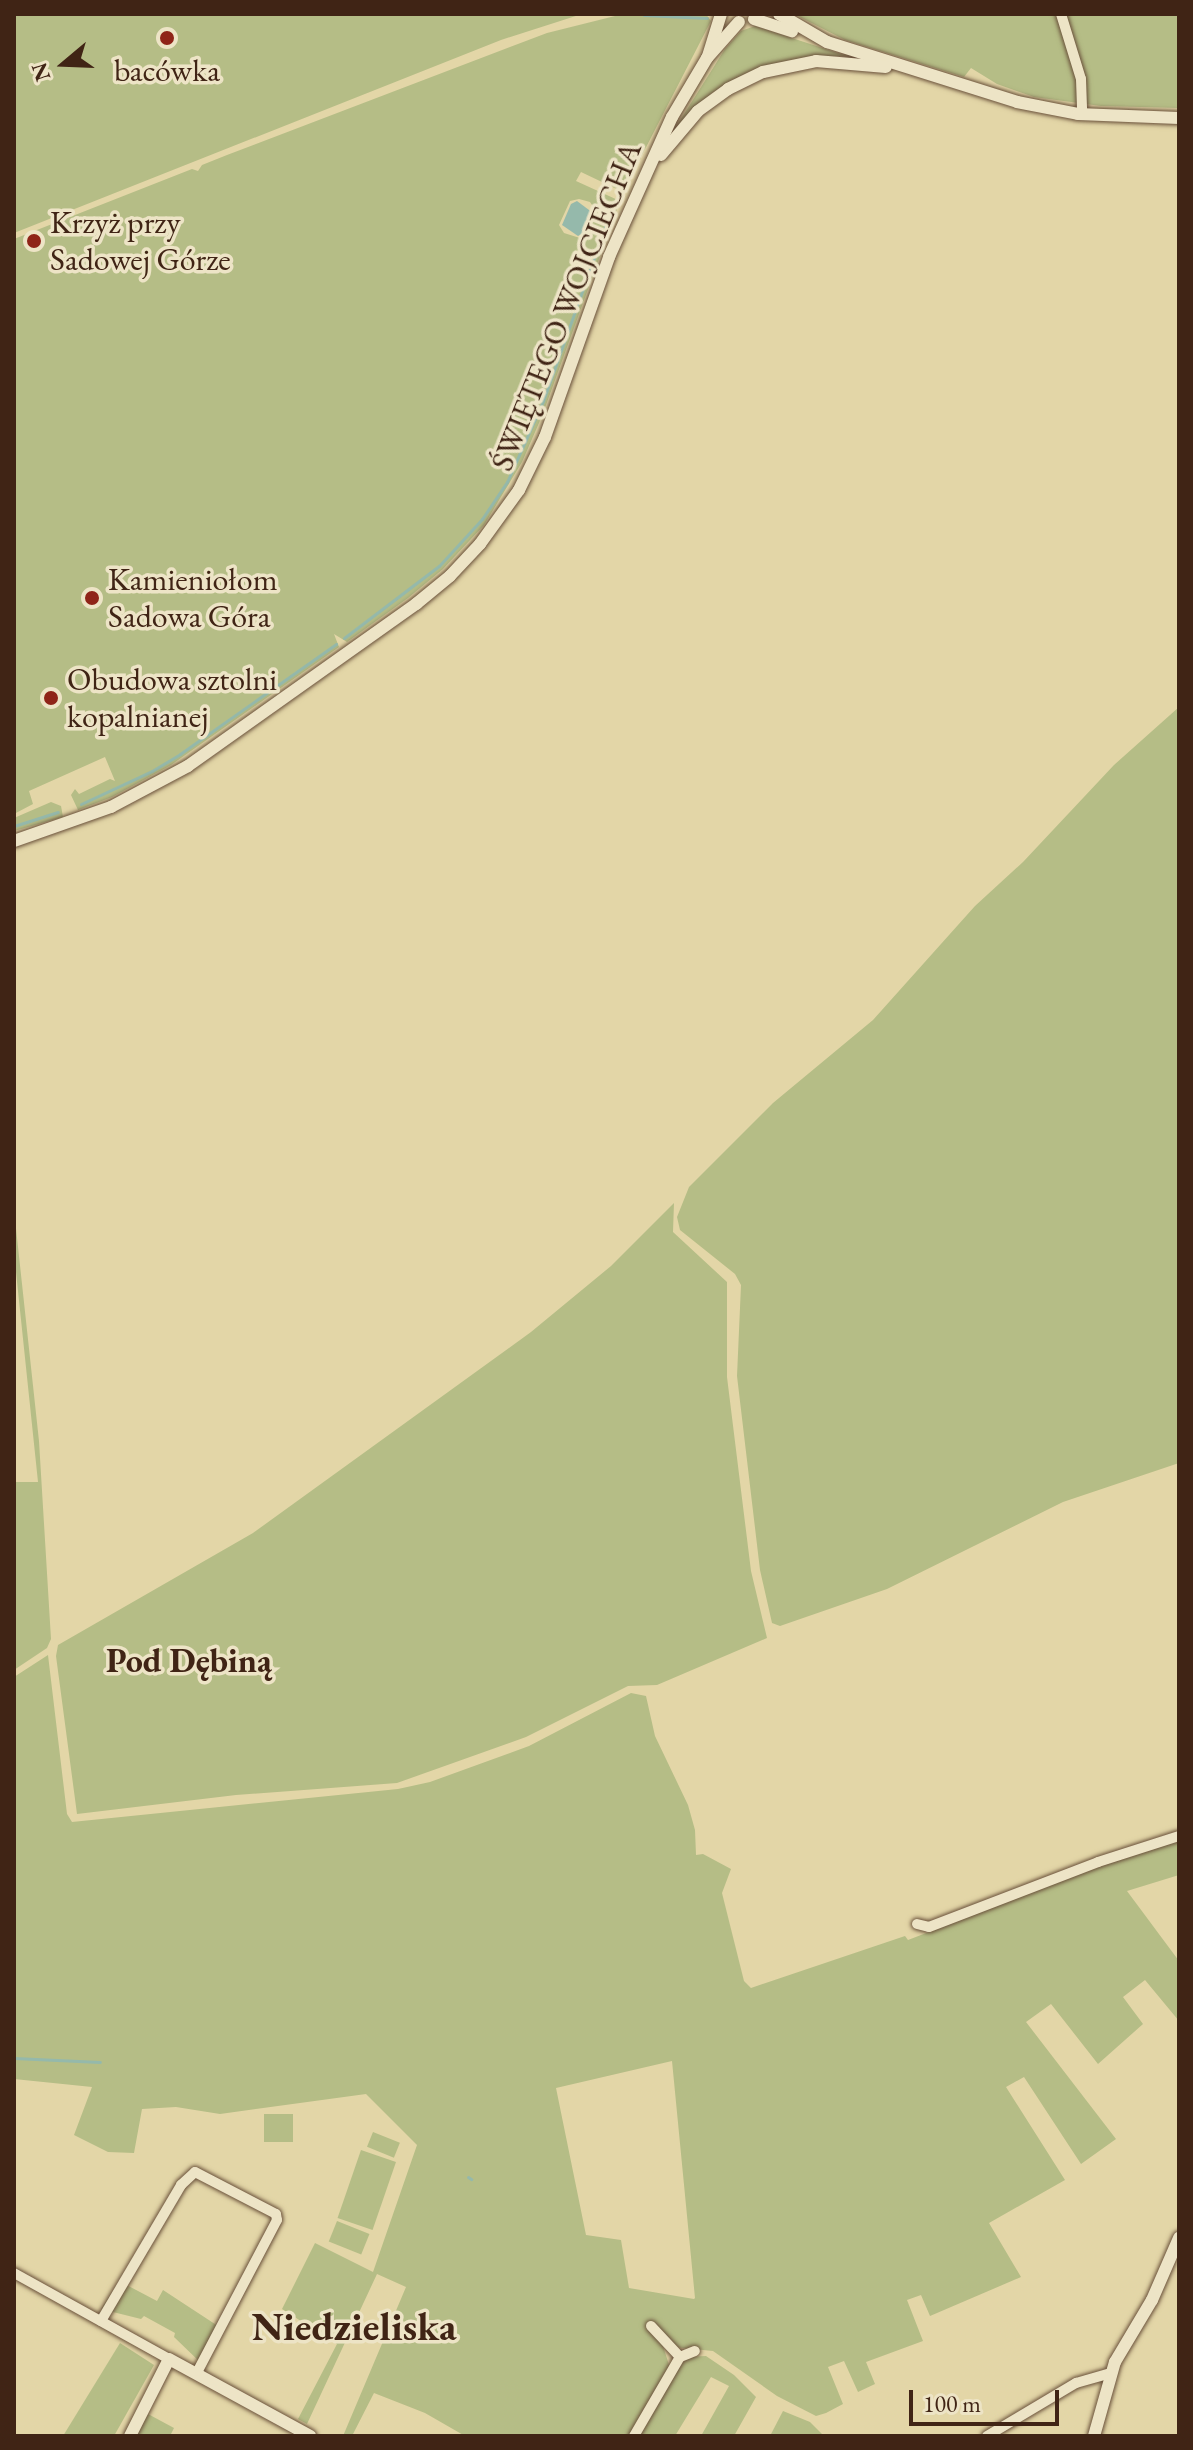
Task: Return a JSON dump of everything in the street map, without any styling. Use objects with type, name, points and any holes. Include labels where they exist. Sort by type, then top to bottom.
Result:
[{"type":"street","points":[[722,14],[739,22],[757,17],[1009,100],[1082,114],[1179,118]]},
{"type":"street","name":"ŚWIĘTEGO WOJCIECHA","points":[[707,58],[722,14]]},
{"type":"street","points":[[779,14],[808,34]]},
{"type":"street","points":[[1061,14],[1081,79],[1082,114]]},
{"type":"street","name":"ŚWIĘTEGO WOJCIECHA","points":[[14,841],[111,807],[188,766],[392,622],[465,561],[500,519],[531,466],[609,257],[672,117],[707,58],[739,22]]},
{"type":"street","points":[[649,169],[698,111],[728,89],[763,72],[826,61],[909,69]]},
{"type":"street","points":[[917,1924],[929,1927],[1098,1862],[1179,1836]]},
{"type":"street","points":[[101,2321],[181,2185],[195,2172],[276,2214],[277,2220],[196,2374]]},
{"type":"street","points":[[1094,2436],[1110,2373],[1152,2300],[1179,2238]]},
{"type":"street","points":[[14,2273],[310,2436]]},
{"type":"street","points":[[651,2326],[680,2357]]},
{"type":"street","points":[[634,2436],[680,2357],[695,2351]]},
{"type":"street","points":[[130,2436],[169,2359]]},
{"type":"street","points":[[987,2436],[1076,2383],[1110,2373]]},
{"type":"green space","points":[[14,14],[582,14],[501,40],[14,233]]},
{"type":"green space","points":[[706,14],[711,21],[623,192],[581,172],[576,181],[620,201],[542,416],[522,462],[484,525],[443,569],[408,598],[347,642],[334,634],[339,647],[171,765],[112,797],[78,810],[71,795],[75,789],[79,794],[110,779],[115,781],[105,757],[29,791],[33,804],[14,814],[14,239],[192,169],[198,171],[202,165],[227,155],[547,33],[619,15]],"holes":[[[579,199],[590,202],[596,211],[583,239],[564,233],[559,225],[570,201]]]},
{"type":"green space","points":[[794,14],[1179,14],[1179,108],[1101,106],[1034,97],[997,84],[971,68],[964,77],[845,40]]},
{"type":"green space","points":[[755,26],[847,56],[812,56],[758,68],[712,93],[674,130],[725,49],[741,31]]},
{"type":"green space","points":[[1179,707],[1179,1463],[1063,1502],[887,1589],[780,1626],[772,1623],[760,1570],[737,1376],[741,1285],[735,1274],[680,1230],[677,1217],[689,1187],[773,1103],[873,1020],[975,906],[1023,862],[1114,765]]},
{"type":"green space","points":[[51,802],[61,806],[63,817],[14,831],[14,818]]},
{"type":"green space","points":[[674,1203],[673,1232],[727,1282],[727,1377],[751,1571],[767,1638],[657,1685],[628,1686],[526,1737],[397,1783],[236,1795],[77,1814],[56,1656],[58,1645],[253,1533],[531,1332],[611,1266]]},
{"type":"green space","points":[[14,1210],[39,1441],[51,1639],[47,1648],[14,1670],[14,1482],[38,1482],[16,1272]]},
{"type":"green space","points":[[48,1655],[67,1814],[72,1822],[398,1789],[430,1782],[529,1746],[631,1693],[646,1696],[655,1736],[688,1805],[695,1830],[696,1855],[703,1854],[731,1869],[722,1893],[744,1981],[751,1988],[905,1936],[908,1940],[1095,1868],[1179,1841],[1179,1875],[1127,1891],[1179,1961],[1179,2021],[1145,1980],[1123,1997],[1143,2024],[1098,2064],[1051,2004],[1026,2022],[1116,2139],[1081,2164],[1024,2077],[1006,2087],[1065,2180],[989,2223],[1021,2277],[930,2316],[921,2295],[907,2300],[923,2341],[866,2362],[875,2384],[858,2392],[844,2361],[828,2367],[843,2404],[826,2413],[816,2416],[777,2396],[713,2351],[663,2346],[670,2368],[677,2371],[687,2357],[706,2356],[734,2375],[756,2397],[734,2436],[701,2436],[729,2386],[711,2377],[675,2436],[465,2436],[425,2413],[374,2393],[352,2436],[343,2436],[406,2287],[377,2274],[307,2424],[298,2419],[337,2344],[282,2309],[315,2243],[373,2272],[417,2145],[366,2094],[220,2114],[176,2107],[142,2109],[134,2153],[108,2152],[74,2135],[92,2087],[14,2079],[14,1677]],"holes":[[[672,2061],[695,2298],[629,2288],[621,2240],[586,2235],[556,2088]]]},
{"type":"green space","points":[[264,2114],[293,2114],[293,2142],[264,2142]]},
{"type":"green space","points":[[373,2132],[400,2143],[394,2158],[367,2147]]},
{"type":"green space","points":[[361,2150],[396,2162],[373,2230],[338,2218]]},
{"type":"green space","points":[[337,2221],[369,2234],[361,2255],[329,2241]]},
{"type":"green space","points":[[119,2281],[157,2301],[163,2290],[221,2328],[202,2364],[174,2337],[175,2333],[144,2316],[141,2319],[101,2309]]},
{"type":"green space","points":[[120,2343],[154,2365],[114,2436],[63,2436]]},
{"type":"green space","points":[[783,2411],[810,2422],[824,2436],[770,2436]]},
{"type":"green space","points":[[148,2414],[174,2428],[170,2436],[137,2436]]},
{"type":"shaded area","points":[[577,201],[593,213],[584,233],[578,236],[562,225],[571,204]]},
{"type":"waterway","points":[[644,15],[707,18]]},
{"type":"waterway","points":[[344,638],[439,566],[482,519],[507,482],[543,401],[614,202]]},
{"type":"waterway","points":[[81,804],[152,771],[180,754],[336,644]]},
{"type":"waterway","points":[[14,826],[58,812]]},
{"type":"waterway","points":[[14,2058],[100,2062]]},
{"type":"place","name":"bacówka","points":[[167,38]]},
{"type":"place","name":"Krzyż przy Sadowej Górze","points":[[34,241]]},
{"type":"place","name":"Kamieniołom Sadowa Góra","points":[[92,598]]},
{"type":"place","name":"Obudowa sztolni kopalnianej","points":[[51,698]]},
{"type":"district","name":"Pod Dębiną","points":[[189,1661]]},
{"type":"district","name":"Niedzieliska","points":[[354,2326]]}]
